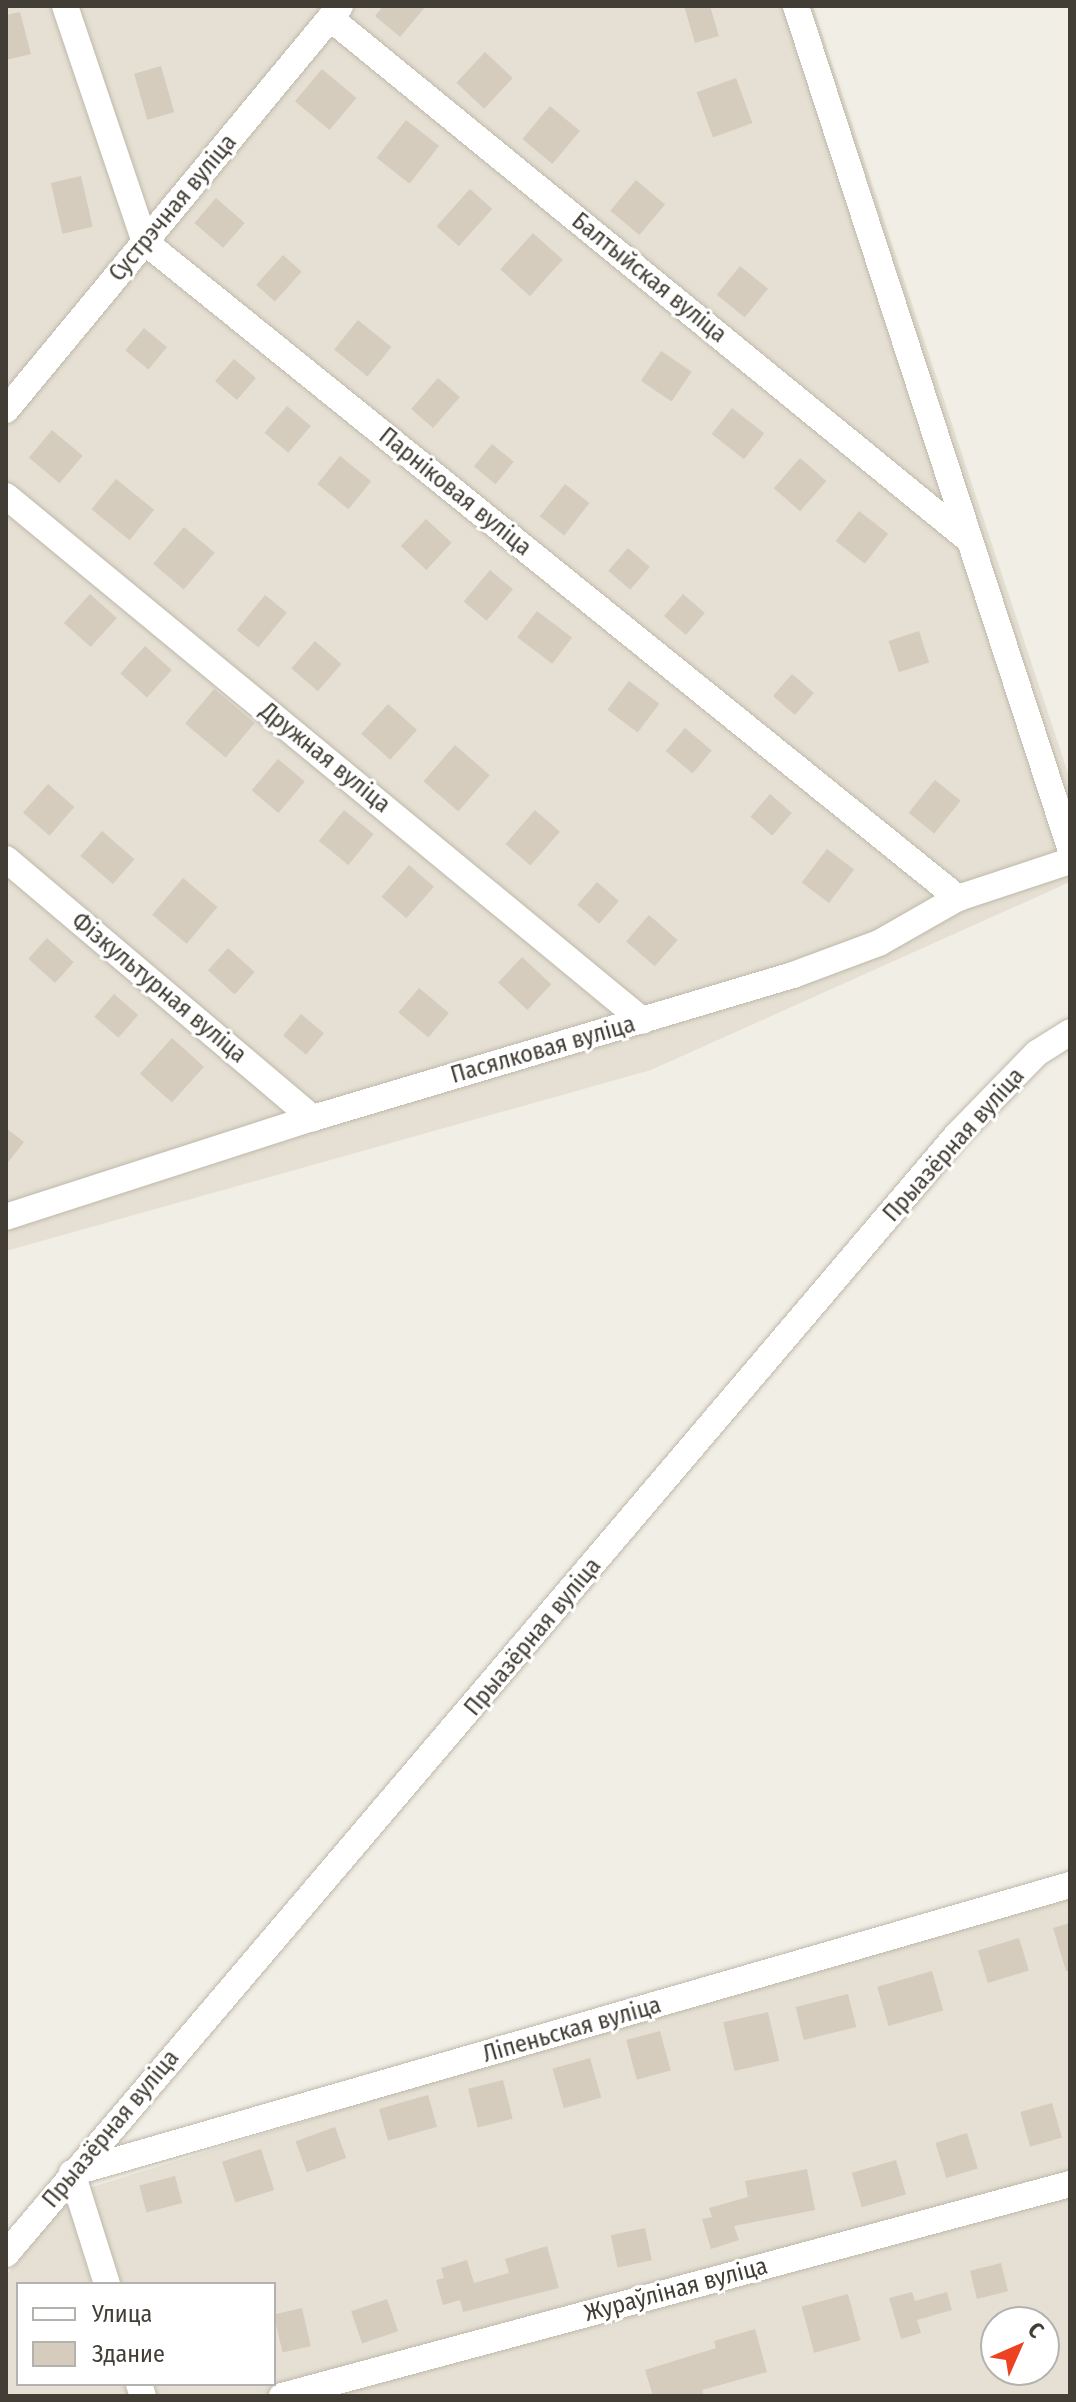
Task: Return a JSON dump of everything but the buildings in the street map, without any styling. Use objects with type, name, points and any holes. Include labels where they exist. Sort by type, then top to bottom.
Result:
[{"type":"street","points":[[65,6],[145,242]]},
{"type":"street","points":[[796,6],[1070,848]]},
{"type":"street","name":"Сустрэчная вуліца","points":[[6,410],[335,12]]},
{"type":"street","name":"Балтыйская вуліца","points":[[335,12],[968,539]]},
{"type":"street","name":"Парніковая вуліца","points":[[145,242],[958,898]]},
{"type":"street","name":"Дружная вуліца","points":[[6,496],[643,1021]]},
{"type":"street","name":"Фізкультурная вуліца","points":[[6,859],[313,1118]]},
{"type":"street","name":"Пасялковая вуліца","points":[[6,1217],[313,1118],[793,975],[879,943],[958,898],[1070,861]]},
{"type":"street","name":"Прыазёрная вуліца","points":[[6,2254],[72,2173],[493,1685],[957,1135],[1037,1053],[1070,1032]]},
{"type":"street","name":"Ліпеньская вуліца","points":[[72,2173],[1070,1885]]},
{"type":"street","points":[[72,2173],[106,2282]]},
{"type":"street","name":"Жураўліная вуліца","points":[[282,2396],[1070,2184]]},
{"type":"shaded area","points":[[6,6],[813,6],[1070,779],[1070,882],[651,1070],[6,1251]]},
{"type":"shaded area","points":[[1070,1883],[1070,2396],[6,2396],[6,2276],[73,2193]]}]
